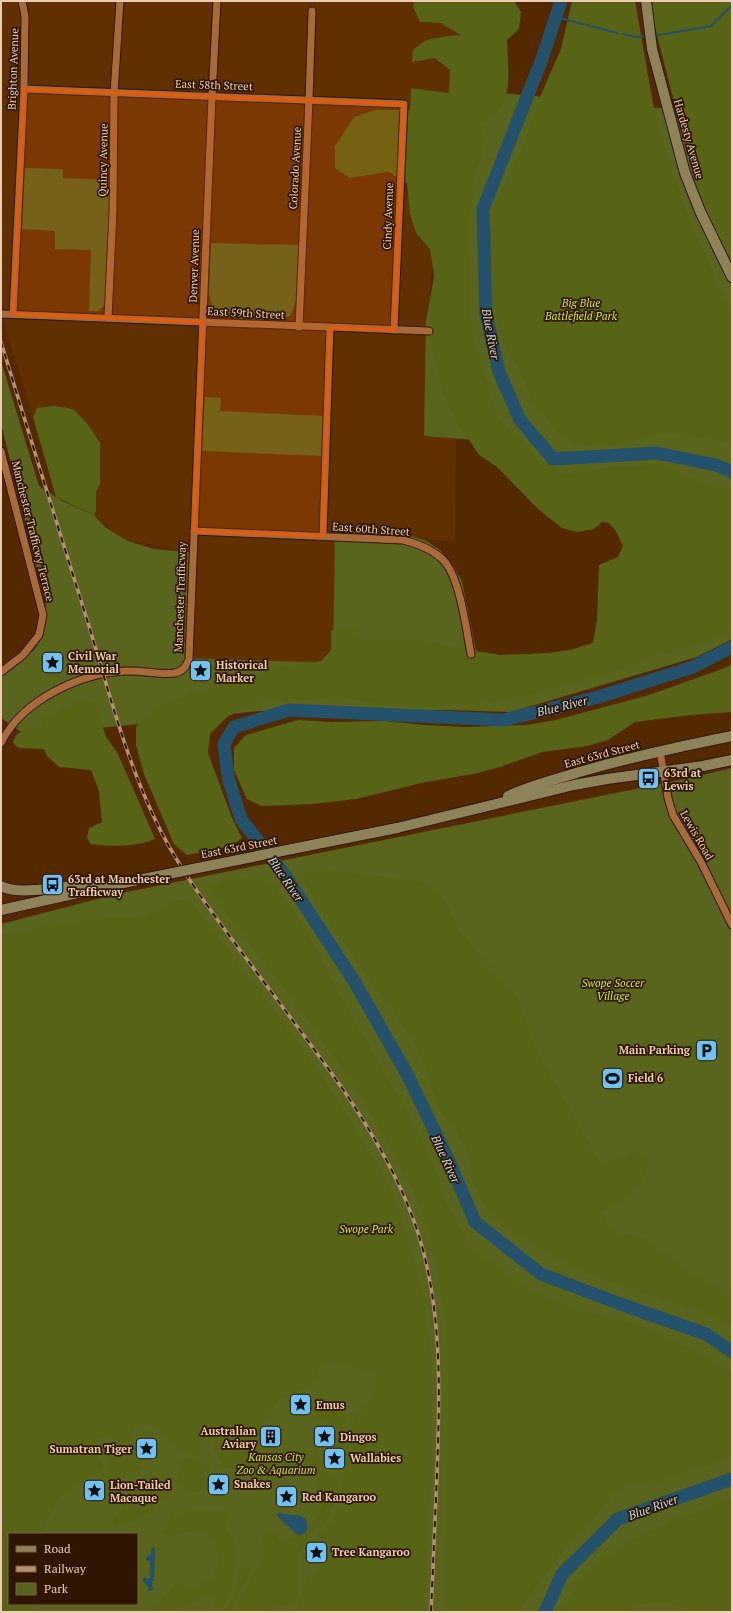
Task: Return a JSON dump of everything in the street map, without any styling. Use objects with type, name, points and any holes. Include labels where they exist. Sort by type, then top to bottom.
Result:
[{"type":"main road","name":"Hardesty Avenue","points":[[646,1],[652,50],[685,173],[700,211],[732,277]]},
{"type":"main road","name":"East 63rd Street","points":[[482,808],[529,787],[660,751],[732,736]]},
{"type":"main road","name":"East 63rd Street","points":[[1,910],[123,883],[397,828],[607,778],[732,760]]},
{"type":"main road","points":[[1,886],[11,891],[26,891],[84,884],[123,883]]},
{"type":"street","name":"Brighton Avenue","points":[[13,314],[24,89],[25,16],[22,1]]},
{"type":"street","name":"Quincy Avenue","points":[[108,318],[113,211],[114,93],[120,1]]},
{"type":"street","name":"Denver Avenue","points":[[194,531],[217,1]]},
{"type":"street","name":"Colorado Avenue","points":[[299,327],[312,11]]},
{"type":"street","name":"East 58th Street","points":[[24,89],[404,104]]},
{"type":"street","name":"Cindy Avenue","points":[[394,330],[404,104]]},
{"type":"street","name":"East 59th Street","points":[[1,314],[429,331]]},
{"type":"street","points":[[323,536],[330,328]]},
{"type":"street","name":"Manchester Trafficwy Terrace","points":[[1,451],[43,615],[39,635],[23,655],[1,672]]},
{"type":"street","name":"East 60th Street","points":[[194,531],[403,540],[420,545],[435,554],[445,563],[456,582],[471,654]]},
{"type":"street","name":"Manchester Trafficway","points":[[1,742],[3,730],[33,705],[59,689],[76,681],[103,673],[127,671],[174,673],[182,671],[186,667],[189,659],[194,531]]},
{"type":"street","name":"Lewis Road","points":[[660,751],[668,798],[673,815],[701,862],[732,925]]},
{"type":"highlighted area","points":[[24,89],[404,104],[394,330],[330,328],[323,536],[194,531],[202,322],[13,314]]},
{"type":"shaded area","points":[[1,1],[414,1],[413,8],[420,22],[441,23],[460,36],[448,36],[413,62],[436,58],[451,70],[449,93],[411,88],[410,110],[375,110],[354,117],[343,135],[337,170],[384,172],[401,180],[434,250],[425,336],[456,438],[455,542],[413,537],[333,663],[189,659],[189,552],[124,539],[94,515],[96,492],[100,484],[37,408],[33,417],[1,314]]},
{"type":"green space","points":[[414,1],[514,1],[521,12],[519,29],[507,40],[508,78],[505,100],[499,109],[490,117],[477,124],[484,138],[481,158],[475,172],[467,227],[470,266],[470,319],[480,363],[497,418],[541,459],[559,473],[581,473],[602,468],[640,467],[661,463],[691,478],[716,487],[732,489],[732,630],[701,643],[652,657],[632,665],[538,693],[503,701],[404,707],[339,697],[286,702],[263,702],[241,710],[227,717],[210,734],[208,753],[232,818],[242,838],[229,847],[187,855],[174,844],[144,774],[136,745],[136,727],[150,711],[189,694],[285,667],[321,661],[331,650],[331,631],[339,625],[354,630],[362,638],[392,641],[423,640],[449,647],[501,655],[548,653],[570,650],[593,643],[597,620],[599,565],[618,557],[623,546],[616,531],[605,519],[594,529],[577,532],[562,528],[538,509],[497,467],[479,455],[458,423],[444,394],[432,347],[431,304],[434,275],[430,249],[416,233],[410,214],[407,183],[388,172],[350,178],[335,168],[335,146],[354,117],[375,110],[410,110],[411,88],[449,93],[450,70],[435,58],[412,62],[413,50],[426,40],[460,35],[441,23],[420,22],[413,7]]},
{"type":"green space","points":[[572,1],[635,1],[653,104],[664,147],[687,214],[718,285],[732,309],[732,444],[681,433],[658,433],[631,442],[606,446],[578,444],[563,438],[531,398],[520,368],[503,343],[494,306],[491,273],[490,245],[495,202],[525,142],[539,99],[561,49]]},
{"type":"green space","points":[[652,1],[732,1],[732,254],[706,202],[689,161],[654,23]]},
{"type":"green space","name":"Big Blue Battlefield Park","points":[[732,1],[732,639],[697,657],[511,712],[451,710],[259,711],[27,736],[1,718],[1,677],[21,662],[35,648],[44,631],[46,606],[1,423],[1,361],[39,486],[62,501],[94,515],[105,527],[128,541],[154,549],[189,552],[185,658],[333,663],[335,531],[407,535],[425,540],[440,550],[452,564],[462,581],[479,665],[611,664],[638,529],[548,510],[511,443],[424,436],[426,320],[464,119],[471,90],[659,108],[681,107]]},
{"type":"green space","points":[[25,168],[63,169],[63,178],[110,180],[106,301],[102,308],[98,311],[89,311],[91,250],[55,249],[55,231],[22,229]]},
{"type":"green space","points":[[211,243],[299,245],[298,291],[294,308],[290,316],[273,320],[246,320],[220,316],[212,305],[209,293]]},
{"type":"green space","points":[[205,397],[221,398],[220,411],[323,416],[321,456],[202,451]]},
{"type":"green space","points":[[55,406],[73,409],[87,423],[100,443],[100,484],[96,492],[96,511],[94,515],[56,497],[33,417],[37,408]]},
{"type":"green space","points":[[732,664],[732,712],[690,715],[635,722],[608,740],[587,746],[542,752],[500,767],[473,774],[421,783],[356,799],[312,804],[262,806],[247,799],[234,770],[234,748],[246,735],[298,720],[331,722],[385,721],[465,727],[527,725],[556,720],[649,695],[725,668]]},
{"type":"green space","points":[[81,700],[92,702],[99,713],[106,737],[117,752],[155,839],[139,844],[123,846],[90,844],[87,837],[89,828],[102,822],[99,791],[91,770],[59,767],[47,756],[44,749],[19,748],[13,743],[16,735],[27,728],[41,725],[50,715],[70,707]]},
{"type":"green space","name":"Swope Park","points":[[732,768],[732,1612],[1,1612],[1,924],[117,894],[690,778]]},
{"type":"green space","points":[[307,870],[325,870],[423,882],[444,899],[459,931],[516,996],[536,1050],[598,1160],[605,1163],[635,1152],[647,1157],[646,1170],[638,1184],[627,1195],[602,1212],[609,1227],[619,1234],[642,1238],[695,1275],[732,1293],[732,1327],[700,1311],[593,1276],[505,1229],[487,1210],[474,1182],[468,1153],[456,1130],[437,1105],[427,1072],[414,1041],[309,894],[302,877]]},
{"type":"green space","points":[[260,877],[275,887],[302,923],[340,996],[401,1101],[426,1149],[445,1200],[466,1238],[484,1258],[535,1294],[574,1308],[639,1326],[667,1337],[732,1373],[732,1455],[698,1469],[663,1480],[626,1486],[613,1493],[589,1525],[564,1548],[518,1612],[443,1612],[449,1381],[441,1293],[438,1272],[428,1229],[416,1196],[378,1125],[357,1090],[311,1024],[213,895],[212,886],[224,881]]},
{"type":"green space","points":[[179,900],[191,901],[317,1068],[375,1161],[392,1192],[403,1221],[422,1292],[429,1340],[431,1367],[431,1464],[424,1612],[294,1612],[302,1596],[308,1576],[319,1574],[330,1544],[318,1538],[318,1533],[331,1524],[337,1509],[343,1504],[343,1477],[348,1455],[352,1424],[357,1415],[369,1403],[379,1376],[329,1359],[328,1363],[322,1366],[314,1379],[307,1386],[278,1401],[251,1446],[258,1452],[261,1463],[258,1468],[254,1470],[243,1471],[221,1467],[222,1461],[214,1451],[214,1439],[210,1433],[201,1443],[201,1457],[185,1452],[170,1440],[166,1433],[145,1424],[136,1427],[132,1433],[131,1442],[119,1443],[114,1439],[106,1437],[97,1440],[94,1449],[103,1464],[103,1468],[97,1473],[91,1473],[88,1475],[78,1486],[61,1496],[53,1507],[43,1529],[41,1530],[41,1533],[8,1533],[8,1605],[36,1605],[32,1612],[1,1612],[1,935],[106,917],[139,917],[160,911]]},
{"type":"green space","points":[[319,1394],[323,1395],[322,1398],[337,1402],[345,1413],[346,1426],[344,1452],[340,1452],[337,1449],[341,1441],[336,1426],[318,1419],[314,1412]]},
{"type":"green space","points":[[313,1450],[316,1451],[329,1472],[338,1481],[339,1491],[326,1522],[311,1533],[307,1530],[307,1525],[312,1524],[319,1515],[323,1505],[317,1495],[316,1470],[310,1463],[308,1456]]},
{"type":"green space","points":[[124,1454],[128,1458],[130,1457],[142,1469],[137,1473],[125,1472],[108,1489],[103,1490],[95,1482],[108,1469],[106,1459],[110,1456],[112,1458],[115,1455]]},
{"type":"green space","points":[[186,1458],[206,1465],[211,1470],[205,1487],[202,1486],[198,1492],[190,1492],[178,1479],[181,1468],[179,1462]]},
{"type":"green space","points":[[148,1471],[151,1474],[159,1474],[162,1477],[166,1473],[167,1480],[170,1482],[169,1494],[155,1504],[153,1511],[117,1528],[114,1526],[112,1520],[124,1508],[116,1502],[115,1491],[117,1490],[132,1503],[141,1503],[148,1495],[143,1478]]},
{"type":"green space","points":[[732,1498],[732,1612],[684,1612],[682,1609],[670,1603],[656,1602],[640,1604],[628,1612],[560,1612],[583,1579],[615,1550],[633,1539],[672,1521]]},
{"type":"green space","points":[[191,1511],[230,1512],[225,1529],[235,1541],[236,1559],[231,1593],[220,1612],[213,1612],[214,1599],[204,1598],[183,1607],[177,1612],[154,1612],[153,1609],[159,1606],[162,1598],[177,1583],[188,1587],[200,1586],[207,1582],[215,1573],[219,1562],[218,1552],[214,1543],[207,1536],[197,1532],[186,1532],[174,1537],[164,1533],[171,1515]]},
{"type":"green space","points":[[270,1531],[276,1534],[279,1543],[294,1538],[296,1534],[303,1534],[308,1538],[298,1558],[298,1593],[290,1607],[284,1604],[260,1612],[234,1612],[263,1556],[264,1549],[262,1536]]},
{"type":"green space","points":[[247,1566],[252,1570],[231,1612],[224,1612],[235,1593],[240,1567]]},
{"type":"water","points":[[280,1513],[304,1518],[307,1526],[306,1533],[299,1535],[296,1534],[277,1516],[277,1514]]},
{"type":"water","points":[[154,1547],[155,1558],[154,1580],[152,1582],[153,1590],[149,1591],[148,1587],[143,1581],[144,1576],[147,1579],[150,1578],[150,1562],[146,1560],[146,1557],[151,1555],[151,1549]]},
{"type":"waterway","name":"Blue River","points":[[561,1],[542,59],[483,209],[486,315],[499,372],[520,420],[553,459],[657,453],[716,465],[732,472]]},
{"type":"waterway","points":[[653,36],[711,26],[732,5]]},
{"type":"waterway","points":[[556,17],[617,33]]},
{"type":"waterway","points":[[623,34],[636,37],[646,36]]},
{"type":"waterway","name":"Blue River","points":[[732,647],[693,667],[595,698],[504,720],[289,710],[234,727],[224,744],[228,777],[241,819],[286,877],[354,981],[407,1074],[449,1161],[475,1222],[541,1274],[706,1334],[732,1352]]},
{"type":"waterway","name":"Blue River","points":[[545,1612],[562,1574],[618,1519],[732,1479]]},
{"type":"railway","points":[[1,342],[125,745],[153,815],[179,863],[199,894],[301,1031],[363,1119],[400,1186],[414,1221],[430,1283],[438,1346],[439,1410],[431,1612]]},
{"type":"place","name":"Civil War Memorial","points":[[53,662]]},
{"type":"place","name":"Historical Marker","points":[[201,671]]},
{"type":"place","name":"63rd at Lewis","points":[[648,779]]},
{"type":"place","name":"63rd at Manchester Trafficway","points":[[52,885]]},
{"type":"place","name":"Main Parking","points":[[706,1050]]},
{"type":"place","name":"Field 6","points":[[612,1078]]},
{"type":"place","name":"Emus","points":[[300,1405]]},
{"type":"place","name":"Australian Aviary","points":[[271,1437]]},
{"type":"place","name":"Dingos","points":[[324,1437]]},
{"type":"place","name":"Sumatran Tiger","points":[[147,1449]]},
{"type":"place","name":"Wallabies","points":[[334,1458]]},
{"type":"place","name":"Snakes","points":[[218,1484]]},
{"type":"place","name":"Lion-Tailed Macaque","points":[[94,1491]]},
{"type":"place","name":"Red Kangaroo","points":[[286,1497]]},
{"type":"place","name":"Tree Kangaroo","points":[[316,1552]]},
{"type":"park label","name":"Swope Soccer Village","points":[[613,989]]},
{"type":"park label","name":"Kansas City Zoo & Aquarium","points":[[276,1463]]}]
